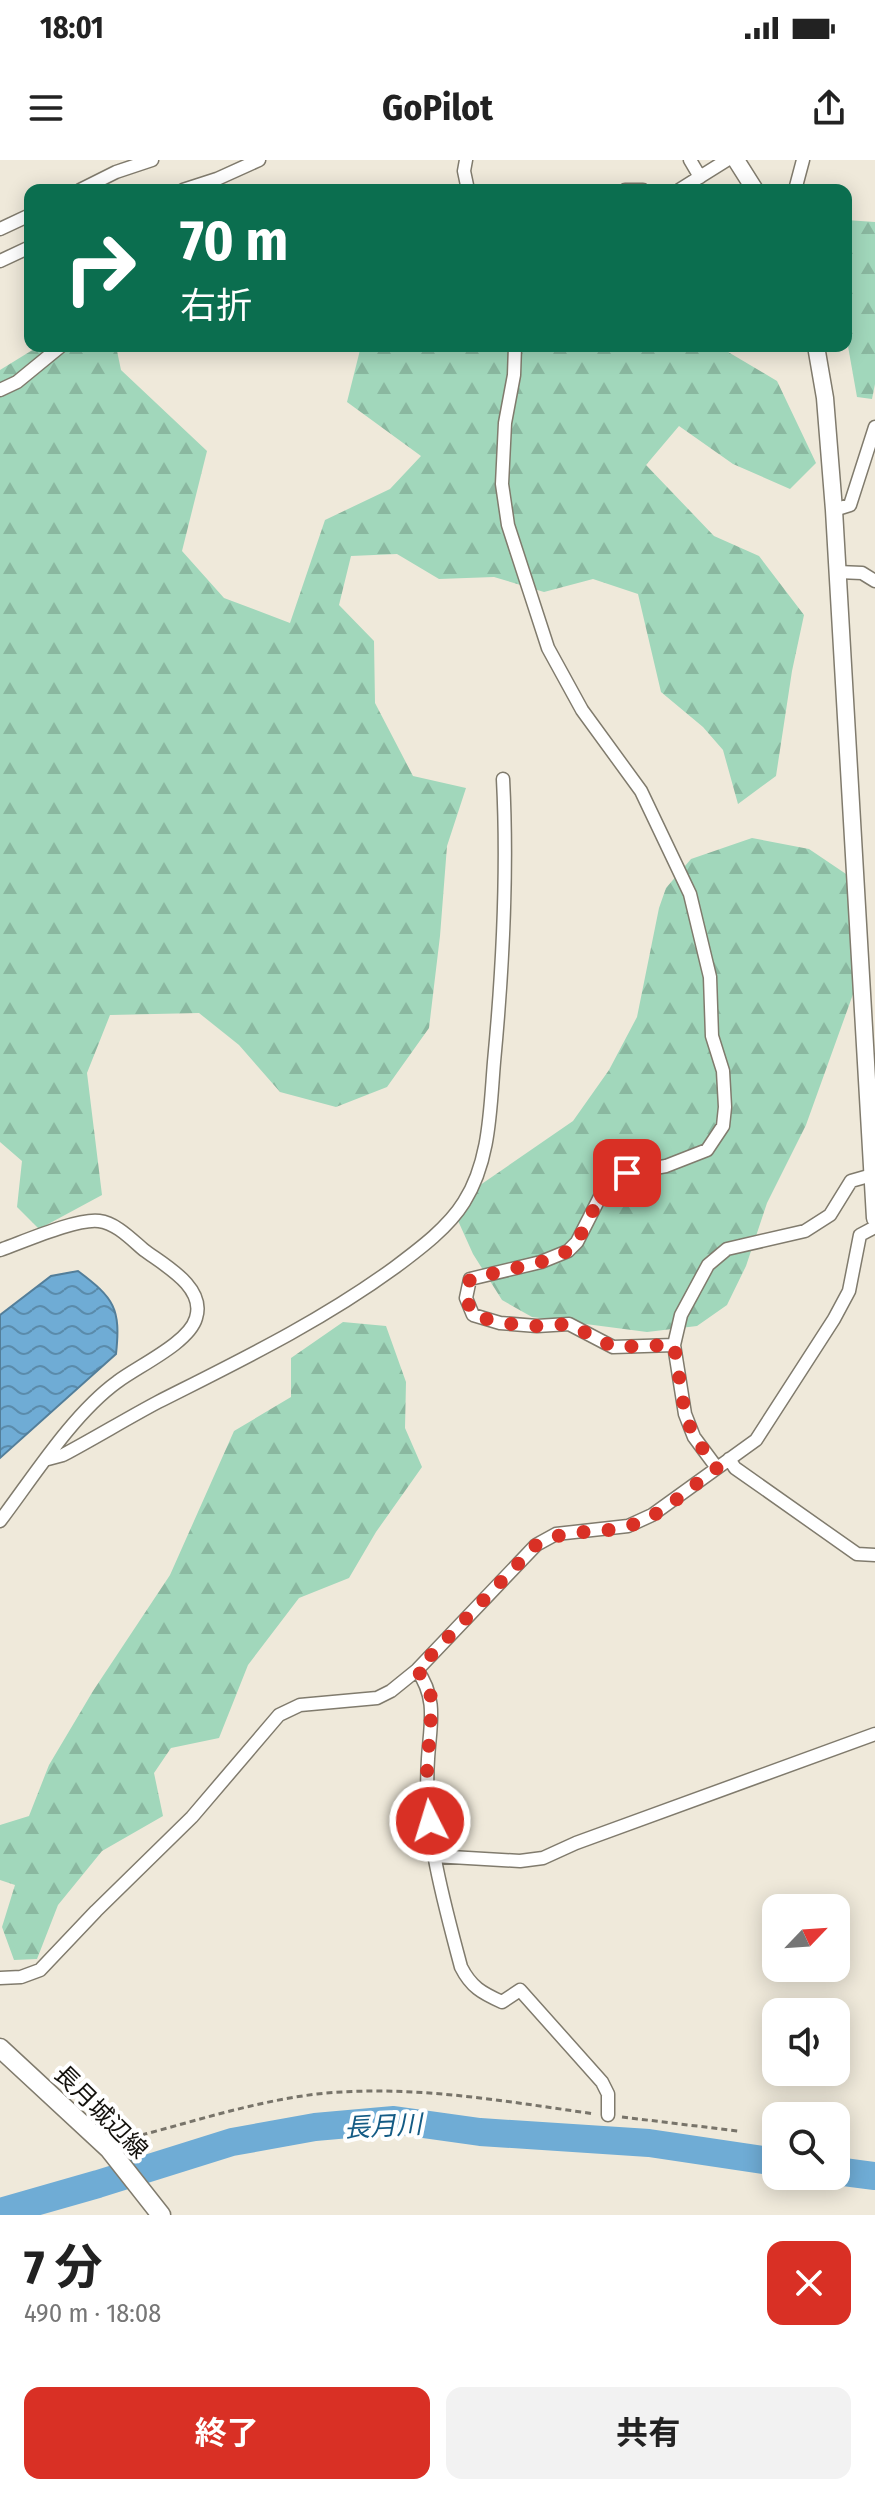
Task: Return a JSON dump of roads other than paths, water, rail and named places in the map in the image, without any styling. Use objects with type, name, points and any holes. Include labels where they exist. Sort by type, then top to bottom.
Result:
[{"type":"main road","name":"長月城辺線","points":[[0,2048],[107,2146],[161,2215]]},
{"type":"street","points":[[92,184],[152,160]]},
{"type":"street","points":[[202,184],[259,160]]},
{"type":"street","points":[[466,160],[467,184]]},
{"type":"street","points":[[690,160],[704,175]]},
{"type":"street","points":[[689,184],[727,160]]},
{"type":"street","points":[[736,160],[751,184]]},
{"type":"street","points":[[797,184],[803,160]]},
{"type":"street","points":[[0,229],[24,218]]},
{"type":"street","points":[[0,261],[24,250]]},
{"type":"street","points":[[0,390],[17,382],[54,352]]},
{"type":"street","points":[[515,352],[505,423],[502,484],[508,525],[548,648],[582,710],[641,791],[690,894],[710,977],[712,1036],[723,1071],[725,1107],[723,1126],[707,1150],[666,1166],[627,1173],[607,1183],[577,1242],[568,1251],[541,1262],[470,1279],[466,1298],[473,1315],[500,1323],[537,1326],[569,1324],[613,1347],[674,1345]]},
{"type":"street","points":[[817,352],[825,398],[834,510],[875,1218]]},
{"type":"street","points":[[834,510],[850,505],[875,427]]},
{"type":"street","points":[[838,572],[862,573],[875,581]]},
{"type":"street","points":[[48,1459],[63,1455],[154,1405],[269,1348],[361,1292],[420,1249],[462,1206],[476,1182],[489,1132],[505,944],[503,779]]},
{"type":"street","points":[[717,1468],[694,1437],[685,1414],[674,1345],[681,1315],[708,1265],[727,1249],[805,1231],[830,1215],[851,1181],[872,1175]]},
{"type":"street","points":[[0,1250],[81,1222],[99,1221],[115,1227],[187,1284],[196,1301],[197,1317],[185,1336],[85,1408],[0,1521]]},
{"type":"street","points":[[0,1978],[21,1977],[40,1970],[192,1817],[279,1715],[300,1705],[377,1698],[391,1691],[417,1670],[536,1545],[556,1534],[628,1526],[652,1515],[756,1440],[849,1291],[860,1235],[875,1227]]},
{"type":"street","points":[[729,1459],[735,1468],[857,1554],[875,1555]]},
{"type":"street","points":[[417,1670],[428,1684],[432,1702],[426,1786],[434,1856],[461,1967],[479,1992],[502,2002],[520,1990],[602,2082],[608,2094],[608,2115]]},
{"type":"street","points":[[434,1856],[520,1861],[543,1858],[576,1843],[875,1734]]},
{"type":"water","points":[[78,1271],[100,1289],[112,1305],[117,1325],[116,1354],[0,1458],[0,1315],[51,1276]]},
{"type":"waterway","name":"長月川","points":[[0,2212],[232,2142],[315,2127],[394,2120],[480,2132],[649,2143],[762,2160]]},
{"type":"waterway","name":"長月川","points":[[850,2173],[875,2176]]}]
